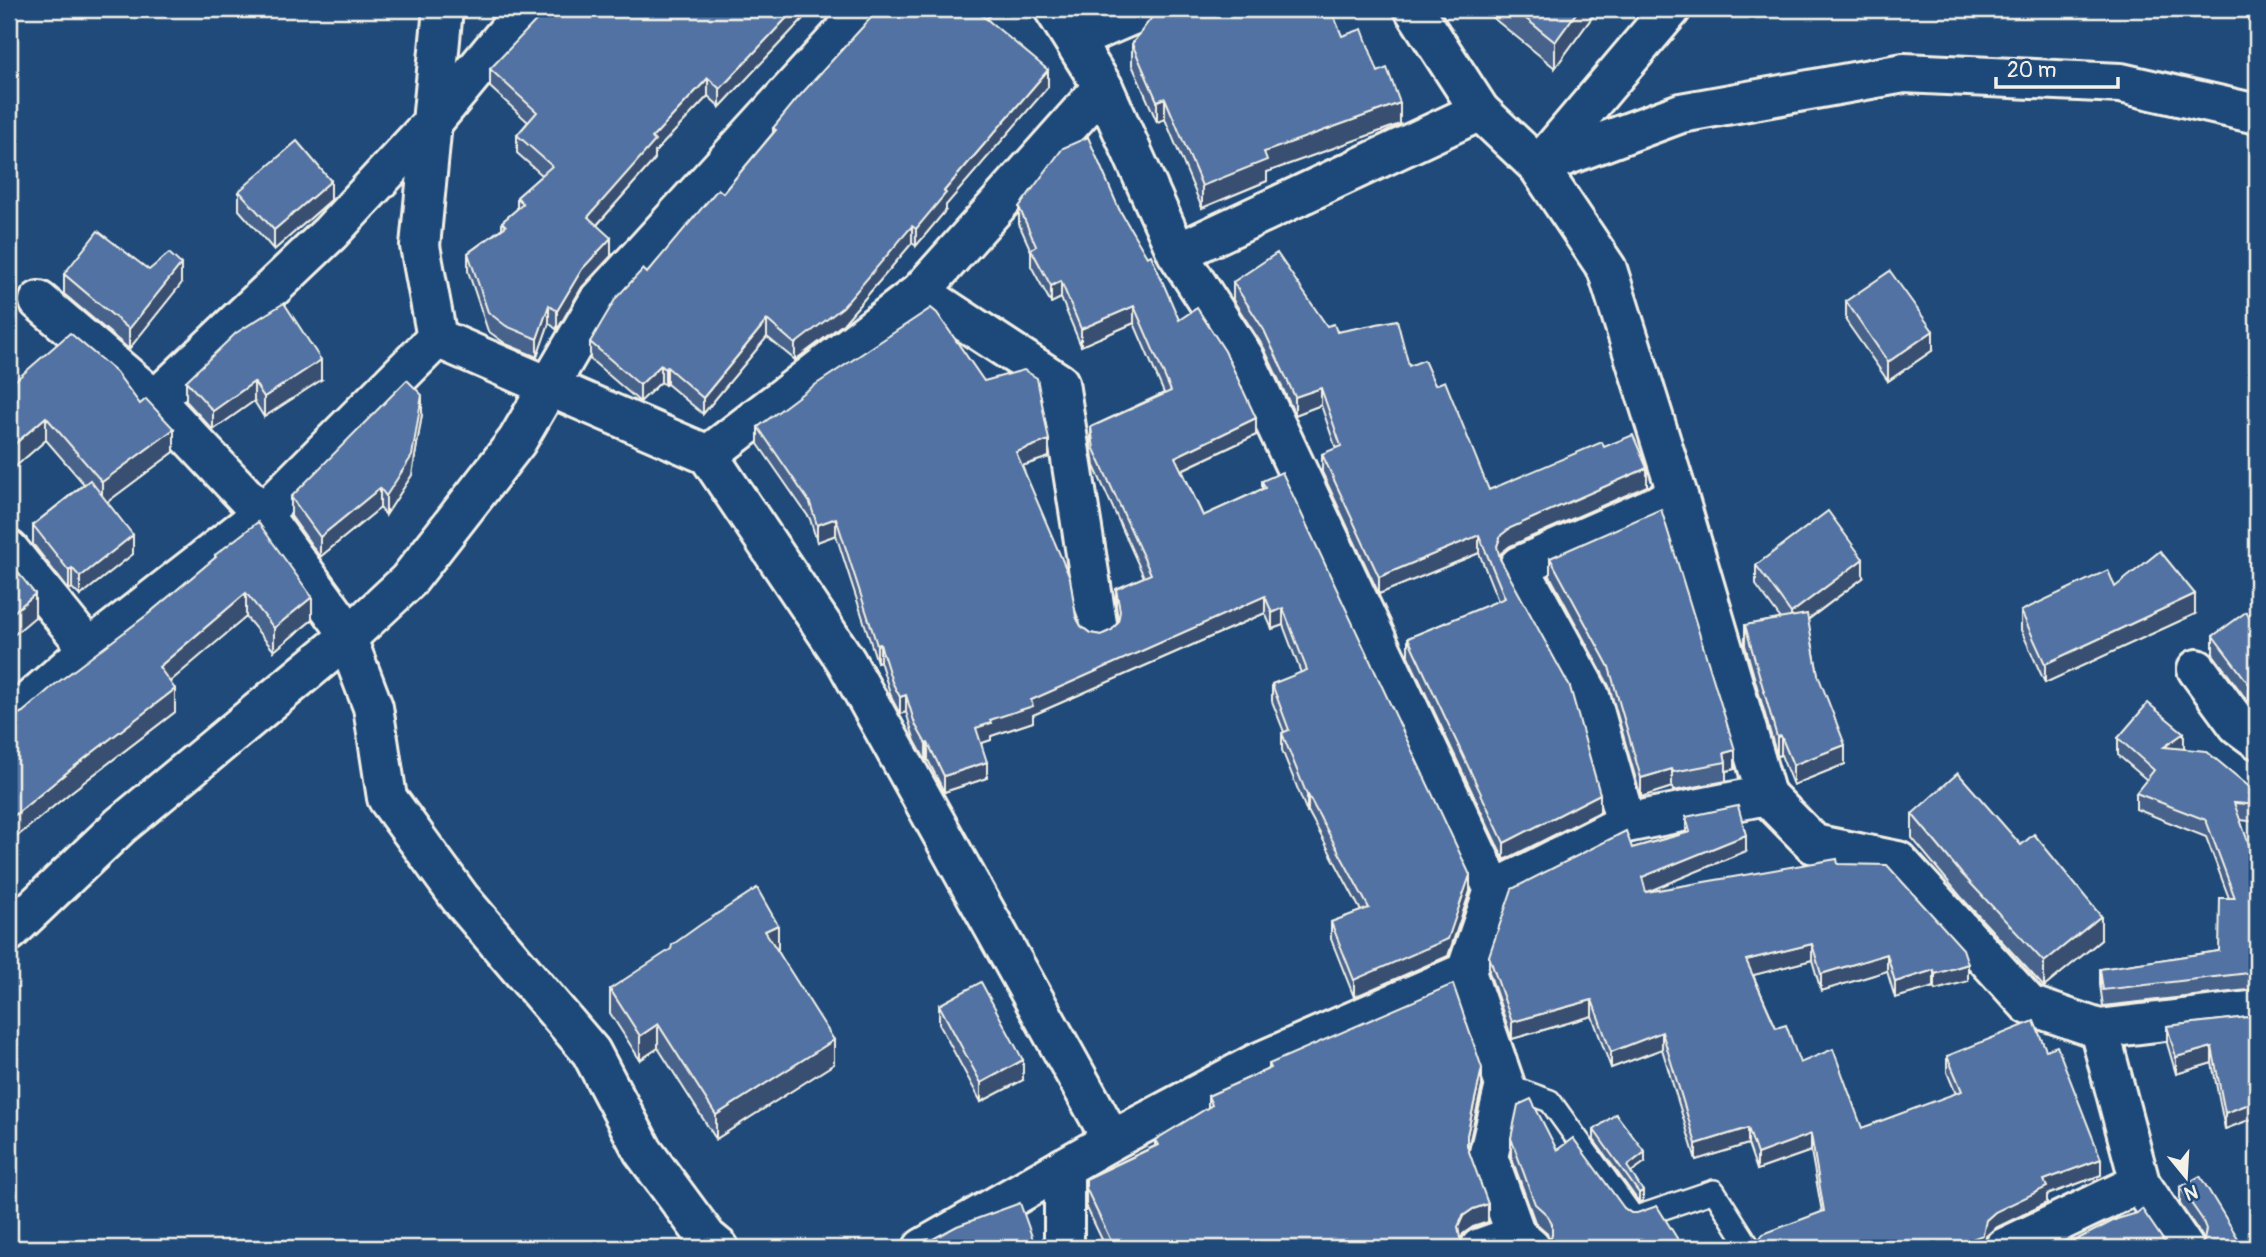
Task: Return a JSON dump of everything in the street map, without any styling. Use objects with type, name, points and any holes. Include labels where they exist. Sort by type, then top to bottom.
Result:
[{"type":"street","points":[[437,338],[419,246],[443,9]]},
{"type":"street","points":[[155,400],[330,233],[432,123],[526,9]]},
{"type":"street","points":[[9,932],[120,826],[347,638],[408,581],[517,441],[598,302],[865,9]]},
{"type":"street","points":[[1054,9],[1103,87],[1177,253],[1244,357],[1494,890],[1466,972],[1505,1085],[1488,1157],[1523,1242],[1480,1248]]},
{"type":"street","points":[[1074,40],[1146,9]]},
{"type":"street","points":[[1414,9],[1480,111],[1538,166],[1607,269],[1678,496],[1766,795],[1814,844],[1898,861],[2029,1005],[2099,1029],[2257,1010]]},
{"type":"street","points":[[1538,166],[1671,9]]},
{"type":"street","points":[[1538,166],[1681,113],[1903,73],[2122,83],[2257,114]]},
{"type":"street","points":[[708,455],[920,292],[1103,87]]},
{"type":"street","points":[[1177,253],[1480,111]]},
{"type":"street","points":[[920,292],[1059,383],[1098,630]]},
{"type":"street","points":[[39,301],[155,400],[262,514],[341,623],[373,707],[387,798],[460,898],[591,1052],[643,1151],[707,1238],[719,1248]]},
{"type":"street","points":[[437,338],[708,455],[846,661],[1112,1140]]},
{"type":"street","points":[[9,719],[89,649],[262,514],[437,338]]},
{"type":"street","points":[[1626,823],[1590,696],[1519,566],[1678,496]]},
{"type":"street","points":[[9,550],[89,649]]},
{"type":"street","points":[[2197,669],[2238,725],[2257,739]]},
{"type":"street","points":[[1494,890],[1626,823],[1766,795]]},
{"type":"street","points":[[923,1248],[1112,1140],[1255,1064],[1466,972]]},
{"type":"street","points":[[2099,1029],[2140,1183],[2184,1248]]},
{"type":"street","points":[[1064,1248],[1065,1167]]},
{"type":"street","points":[[2004,1248],[2140,1183]]},
{"type":"lane","points":[[1505,1085],[1550,1101],[1634,1217],[1714,1192],[1750,1248]]},
{"type":"building","points":[[547,9],[795,9],[720,89],[708,78],[652,138],[655,141],[588,217],[611,238],[582,269],[557,311],[549,305],[537,339],[506,326],[488,312],[468,253],[506,226],[502,222],[523,204],[517,197],[552,166],[517,135],[537,112],[490,69]]},
{"type":"building","points":[[879,9],[981,9],[978,12],[1048,70],[944,191],[946,193],[916,229],[912,226],[843,307],[795,344],[767,320],[703,398],[667,367],[665,369],[661,365],[640,385],[590,342],[616,298],[643,269],[647,273],[718,189],[723,193],[776,130],[773,128],[796,100]]},
{"type":"building","points":[[1158,9],[1331,9],[1342,36],[1362,29],[1378,72],[1387,68],[1400,103],[1264,152],[1267,160],[1202,186],[1165,98],[1157,101],[1132,44]]},
{"type":"building","points":[[1514,9],[1579,9],[1555,42]]},
{"type":"building","points":[[1088,137],[1119,209],[1147,257],[1151,255],[1179,320],[1197,308],[1225,351],[1256,418],[1175,457],[1203,516],[1265,488],[1262,481],[1282,472],[1470,875],[1448,939],[1354,980],[1331,922],[1369,908],[1307,795],[1282,733],[1289,730],[1272,684],[1307,670],[1283,608],[1272,613],[1265,596],[1031,700],[1033,706],[990,720],[991,723],[976,728],[987,762],[944,776],[915,724],[906,695],[900,697],[892,682],[880,644],[877,645],[836,518],[817,525],[810,503],[758,427],[803,393],[931,308],[984,381],[1024,370],[1037,378],[1049,440],[1016,452],[1070,578],[1076,617],[1081,626],[1090,633],[1101,635],[1112,630],[1118,622],[1120,611],[1116,589],[1151,574],[1094,449],[1091,427],[1171,391],[1134,306],[1081,329],[1061,281],[1051,286],[1031,249],[1036,246],[1019,207],[1063,148]]},
{"type":"building","points":[[297,141],[331,181],[274,230],[239,191]]},
{"type":"building","points":[[98,231],[149,270],[169,253],[181,264],[129,329],[64,274]]},
{"type":"building","points":[[1277,253],[1327,326],[1334,324],[1337,332],[1397,320],[1409,366],[1424,360],[1435,385],[1445,381],[1489,490],[1602,442],[1604,447],[1633,435],[1647,468],[1510,528],[1501,535],[1497,546],[1500,559],[1570,687],[1600,794],[1504,843],[1408,638],[1505,598],[1479,535],[1379,577],[1322,454],[1341,446],[1321,388],[1295,397],[1264,330],[1233,282]]},
{"type":"building","points":[[1890,271],[1933,331],[1888,362],[1846,301]]},
{"type":"building","points":[[284,303],[321,360],[264,397],[254,382],[213,411],[186,381],[236,333]]},
{"type":"building","points":[[70,333],[116,372],[140,404],[146,399],[174,429],[102,482],[46,417],[9,449],[9,386]]},
{"type":"building","points":[[407,380],[422,395],[412,456],[386,496],[380,488],[320,537],[291,497]]},
{"type":"building","points":[[90,480],[133,535],[80,577],[72,568],[69,571],[33,525]]},
{"type":"building","points":[[1661,509],[1735,750],[1724,753],[1726,762],[1673,772],[1672,769],[1641,778],[1609,667],[1550,558]]},
{"type":"building","points":[[1828,511],[1863,559],[1791,613],[1756,565]]},
{"type":"building","points":[[258,522],[312,597],[274,628],[246,593],[159,667],[175,689],[9,820],[9,717],[23,712],[147,615],[216,557],[215,555]]},
{"type":"building","points":[[2160,551],[2195,594],[2045,664],[2021,611],[2108,570],[2115,587]]},
{"type":"building","points":[[9,561],[35,594],[9,616]]},
{"type":"building","points":[[2246,612],[2250,618],[2257,613],[2257,678],[2249,684],[2213,636]]},
{"type":"building","points":[[1807,614],[1818,675],[1845,745],[1793,765],[1781,736],[1777,737],[1745,625]]},
{"type":"building","points":[[2148,703],[2184,733],[2164,747],[2206,751],[2252,789],[2257,756],[2257,805],[2234,803],[2257,865],[2257,972],[2103,990],[2100,969],[2219,951],[2220,898],[2235,898],[2206,820],[2136,793],[2154,770],[2118,738]]},
{"type":"building","points":[[1958,773],[2021,845],[2034,834],[2101,916],[2044,962],[1961,873],[1912,814]]},
{"type":"building","points":[[1738,806],[1746,835],[1642,877],[1646,892],[1837,859],[1838,864],[1887,865],[1963,949],[1968,964],[1935,974],[1934,970],[1895,982],[1887,954],[1821,974],[1812,944],[1746,960],[1776,1028],[1786,1025],[1800,1063],[1833,1049],[1862,1128],[1962,1091],[1947,1056],[2034,1021],[2046,1050],[2057,1046],[2101,1159],[2044,1180],[2047,1187],[1995,1212],[1986,1220],[1983,1235],[1961,1243],[1962,1248],[1728,1248],[1742,1241],[1750,1245],[1756,1243],[1763,1234],[1824,1211],[1811,1134],[1757,1154],[1748,1128],[1696,1144],[1662,1032],[1611,1052],[1592,1000],[1512,1022],[1489,956],[1512,889],[1626,831],[1632,848],[1690,832],[1686,817]]},
{"type":"building","points":[[757,888],[778,925],[765,931],[834,1040],[716,1115],[658,1024],[640,1036],[610,989]]},
{"type":"building","points":[[981,982],[1023,1060],[981,1083],[939,1005]]},
{"type":"building","points":[[1453,984],[1482,1068],[1467,1146],[1488,1204],[1463,1216],[1458,1227],[1460,1238],[1469,1248],[1112,1248],[1086,1188],[1086,1179],[1158,1145],[1155,1140],[1212,1105],[1208,1096],[1271,1068],[1269,1064]]},
{"type":"building","points":[[2257,1016],[2257,1101],[2225,1113],[2212,1047],[2176,1057],[2167,1026]]},
{"type":"building","points":[[1531,1099],[1557,1150],[1573,1138],[1624,1208],[1631,1213],[1637,1213],[1657,1206],[1680,1243],[1673,1248],[1541,1248],[1548,1244],[1552,1235],[1552,1224],[1535,1204],[1511,1138],[1518,1105]]},
{"type":"building","points":[[1616,1114],[1645,1152],[1627,1166],[1643,1191],[1639,1193],[1594,1130]]},
{"type":"building","points":[[2200,1176],[2244,1248],[2197,1248],[2204,1241],[2206,1229],[2180,1187]]},
{"type":"building","points":[[1020,1203],[1036,1248],[916,1248],[914,1241],[933,1239],[957,1226]]},
{"type":"building","points":[[2142,1209],[2171,1248],[2060,1248],[2117,1219]]},
{"type":"building","points":[[1511,1242],[1521,1248],[1494,1248]]}]
